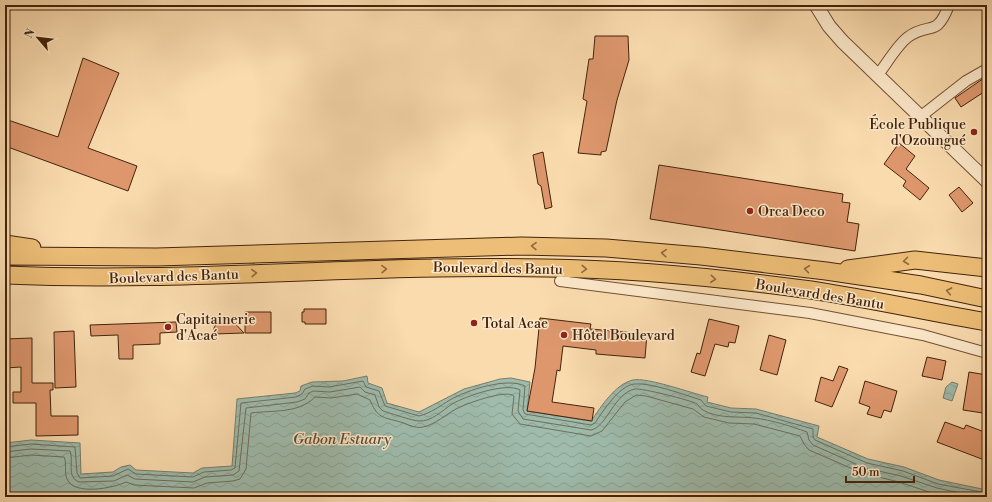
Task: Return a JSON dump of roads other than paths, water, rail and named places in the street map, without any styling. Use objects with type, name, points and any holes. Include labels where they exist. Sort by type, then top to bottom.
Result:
[{"type":"highway","points":[[5,244],[84,257]]},
{"type":"highway","name":"Boulevard des Bantu","points":[[5,256],[84,257],[521,246],[614,249],[701,256],[826,271],[922,285],[987,299]]},
{"type":"highway","points":[[826,271],[915,260],[987,268]]},
{"type":"highway","name":"Boulevard des Bantu","points":[[5,275],[104,278],[437,267],[598,270],[722,280],[813,291],[987,322]]},
{"type":"highway","points":[[5,284],[92,282],[104,278]]},
{"type":"street","points":[[816,5],[829,26],[877,76],[959,152],[987,181]]},
{"type":"street","points":[[877,76],[906,38],[914,33],[936,27],[943,20],[949,5]]},
{"type":"street","points":[[920,117],[966,81],[987,69]]},
{"type":"street","points":[[560,281],[810,313],[923,335],[987,353]]},
{"type":"water","name":"Gabon Estuary","points":[[367,376],[368,383],[382,388],[387,403],[419,412],[464,389],[500,379],[511,378],[530,382],[527,411],[591,421],[604,403],[620,386],[633,380],[648,381],[708,397],[707,402],[731,408],[756,409],[819,426],[817,437],[868,459],[904,467],[939,480],[987,490],[987,497],[5,497],[5,443],[31,440],[80,443],[81,474],[113,472],[121,467],[130,465],[136,470],[193,473],[202,468],[232,466],[237,399],[295,393],[300,391],[301,386],[312,382],[343,381]]},
{"type":"water","points":[[952,382],[958,384],[952,401],[943,398],[946,387]]},
{"type":"place","name":"École Publique d'Ozoungué","points":[[974,132]]},
{"type":"place","name":"Orca Deco","points":[[750,211]]},
{"type":"place","name":"Total Acae","points":[[474,323]]},
{"type":"place","name":"Capitainerie d'Acaé","points":[[168,327]]},
{"type":"place","name":"Hôtel Boulevard","points":[[564,335]]}]
